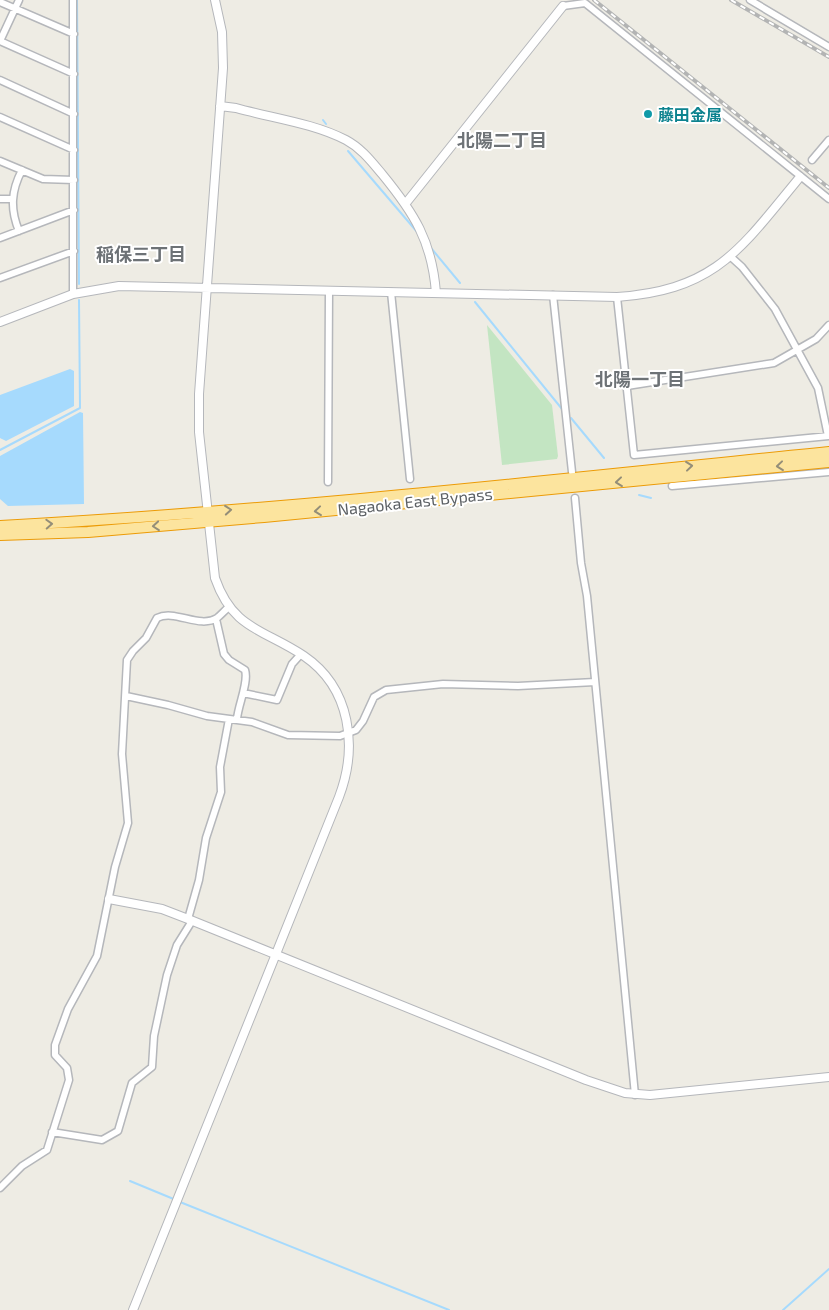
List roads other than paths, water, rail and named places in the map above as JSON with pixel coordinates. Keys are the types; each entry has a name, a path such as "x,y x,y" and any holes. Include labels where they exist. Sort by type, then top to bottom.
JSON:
{"highway":[{"name":"Nagaoka East Bypass","path":"0,535 88,532 208,517 829,452"},
{"name":"Nagaoka East Bypass","path":"0,526 208,517 829,462"}],"street":[{"path":"20,0 0,41 74,74"},
{"path":"73,0 73,294"},
{"path":"133,1310 346,780 350,754 350,733 341,703 330,683 311,661 302,654 252,629 228,607 215,578 199,432 199,394 223,45 215,0"},
{"path":"750,0 829,47"},
{"path":"0,2 74,34"},
{"path":"406,203 562,6 585,3 829,199"},
{"path":"0,80 74,114"},
{"path":"220,106 236,108 319,130 347,141 369,159 406,203 422,231 428,247 436,293"},
{"path":"0,117 74,150"},
{"path":"812,160 829,140"},
{"path":"0,160 43,179 74,180"},
{"path":"19,230 14,220 12,199 16,181 22,170"},
{"path":"0,322 73,294 119,286 617,297 646,294 676,287 704,275 731,257 800,177"},
{"path":"0,199 12,199"},
{"path":"0,238 74,210"},
{"path":"0,278 74,252"},
{"path":"617,297 634,455 829,436 822,396 798,351 775,309 742,267 731,257"},
{"path":"328,482 329,291"},
{"path":"391,292 410,479"},
{"path":"553,295 572,472"},
{"path":"627,386 765,364 798,351 816,339 829,325"},
{"path":"672,486 829,472"},
{"path":"575,498 581,563 587,596 636,1095"},
{"path":"0,1188 22,1166 47,1150 69,1080 67,1068 55,1055 55,1045 68,1009 97,956 128,823 122,754 127,660 146,638 157,618 166,616 204,621 216,619 228,607"},
{"path":"216,619 224,654 229,660 245,670 247,675 238,705 237,719"},
{"path":"243,693 277,700 292,664 302,654"},
{"path":"126,696 229,720 237,719 257,723 288,735 340,736 350,733 360,726 374,697 386,690 443,684 518,686 595,682"},
{"path":"52,1132 102,1140 118,1131 132,1083 152,1067 154,1036 167,975 176,945 190,920 208,829 221,792 220,767 229,720"},
{"path":"109,899 162,909 586,1080 636,1095 665,1094 829,1077"}],"water":[{"path":"70,369 74,371 74,406 6,441 0,438 0,395"},
{"path":"80,412 83,413 84,504 8,506 0,499 0,456"}],"waterway":[{"path":"77,0 79,284"},
{"path":"323,120 326,124"},
{"path":"348,151 418,233"},
{"path":"431,248 460,283"},
{"path":"0,450 80,408 79,300"},
{"path":"475,302 562,409"},
{"path":"571,418 604,458"},
{"path":"639,495 651,498"},
{"path":"130,1181 176,1200"},
{"path":"180,1202 449,1310"},
{"path":"783,1310 829,1269"}],"railway":[{"path":"594,0 829,188"},
{"path":"731,0 829,57"}],"place":[{"name":"藤田金属","path":"648,114"}],"district":[{"name":"北陽二丁目","path":"502,140"},
{"name":"稲保三丁目","path":"141,254"},
{"name":"北陽一丁目","path":"640,379"}]}
